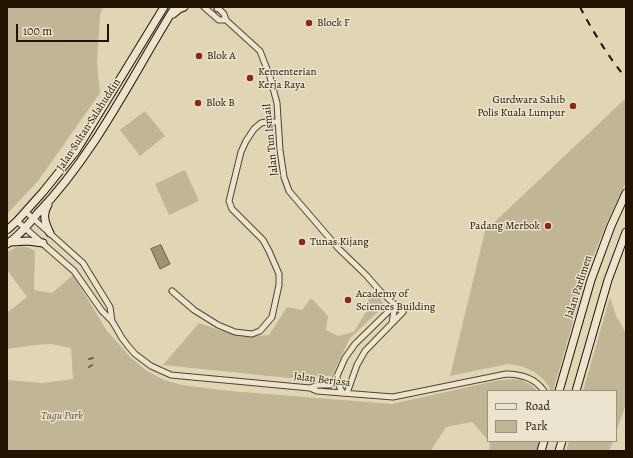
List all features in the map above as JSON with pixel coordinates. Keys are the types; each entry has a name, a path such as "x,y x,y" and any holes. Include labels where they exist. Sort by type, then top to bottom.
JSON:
{"street":[{"name":"Jalan Sultan Salahuddin","path":"7,230 26,212 76,151 164,7"},
{"name":"Jalan Sultan Salahuddin","path":"9,243 51,200 84,157 120,100 175,7"},
{"path":"168,18 184,7"},
{"name":"Jalan Tun Ismail","path":"204,7 219,20 226,20"},
{"name":"Jalan Tun Ismail","path":"218,7 224,14 226,20 260,50 270,77 277,103 280,150 284,177 289,191 338,248 403,312 365,351 357,365 345,393"},
{"path":"172,291 194,310 218,325 235,332 252,334 260,331 272,317 279,285 279,274 263,240 232,209 229,201 241,152 246,141 254,129 261,123 278,122"},
{"name":"Jalan Parlimen","path":"559,390 591,280 611,226 626,193"},
{"path":"50,232 45,220 45,210 51,200"},
{"name":"Jalan Berjasa","path":"26,212 83,263 110,307 112,321"},
{"name":"Jalan Berjasa","path":"17,221 74,271 135,354 151,366 171,375 310,388 317,391 393,397 506,374 522,375 531,379 543,390"},
{"path":"576,390 608,280 626,232"},
{"path":"9,243 28,241 42,243"},
{"path":"392,323 395,305"},
{"path":"345,393 339,388 337,382 345,358 355,344 395,305"},
{"path":"310,388 318,385 330,385 338,376"}],"green space":[{"path":"7,7 103,7 100,15 97,63 100,93 38,181 7,214"},
{"name":"Padang Merbok","path":"626,98 626,182 607,222 588,270 553,390 550,390 539,375 527,368 508,364 450,376 485,231"},
{"path":"145,111 165,136 140,156 120,130"},
{"path":"185,170 199,201 169,215 155,184"},
{"name":"Tugu Park","path":"17,247 26,247 35,251 34,290 52,293 73,275 107,331 131,358 147,371 164,380 182,385 230,391 392,404 508,379 523,380 537,390 487,390 487,439 472,422 446,427 432,451 7,451 7,380 42,383 73,379 71,348 51,344 7,349 7,313 27,297 7,270 7,252"},
{"path":"378,293 384,306 350,338 332,376 289,378 163,365 199,323 246,337 269,335 287,307 302,310 311,298 328,316 326,330 338,336 354,332 367,310 369,295"},
{"path":"610,297 616,316 626,333 626,405 617,429 617,390 583,390"},
{"path":"490,442 540,442 537,451 489,451"},
{"path":"569,442 613,442 609,451 566,451"}],"shaded area":[{"path":"161,245 170,264 160,269 151,249"}],"waterway":[{"path":"89,359 93,358"}],"railway":[{"path":"580,7 601,44 626,78"}],"place":[{"name":"Block F","path":"309,23"},
{"name":"Blok A","path":"199,56"},
{"name":"Kementerian Kerja Raya","path":"250,78"},
{"name":"Blok B","path":"198,103"},
{"name":"Gurdwara Sahib Polis Kuala Lumpur","path":"573,106"},
{"name":"Padang Merbok","path":"548,226"},
{"name":"Tunas Kijang","path":"302,242"},
{"name":"Academy of Sciences Building","path":"348,300"}]}
